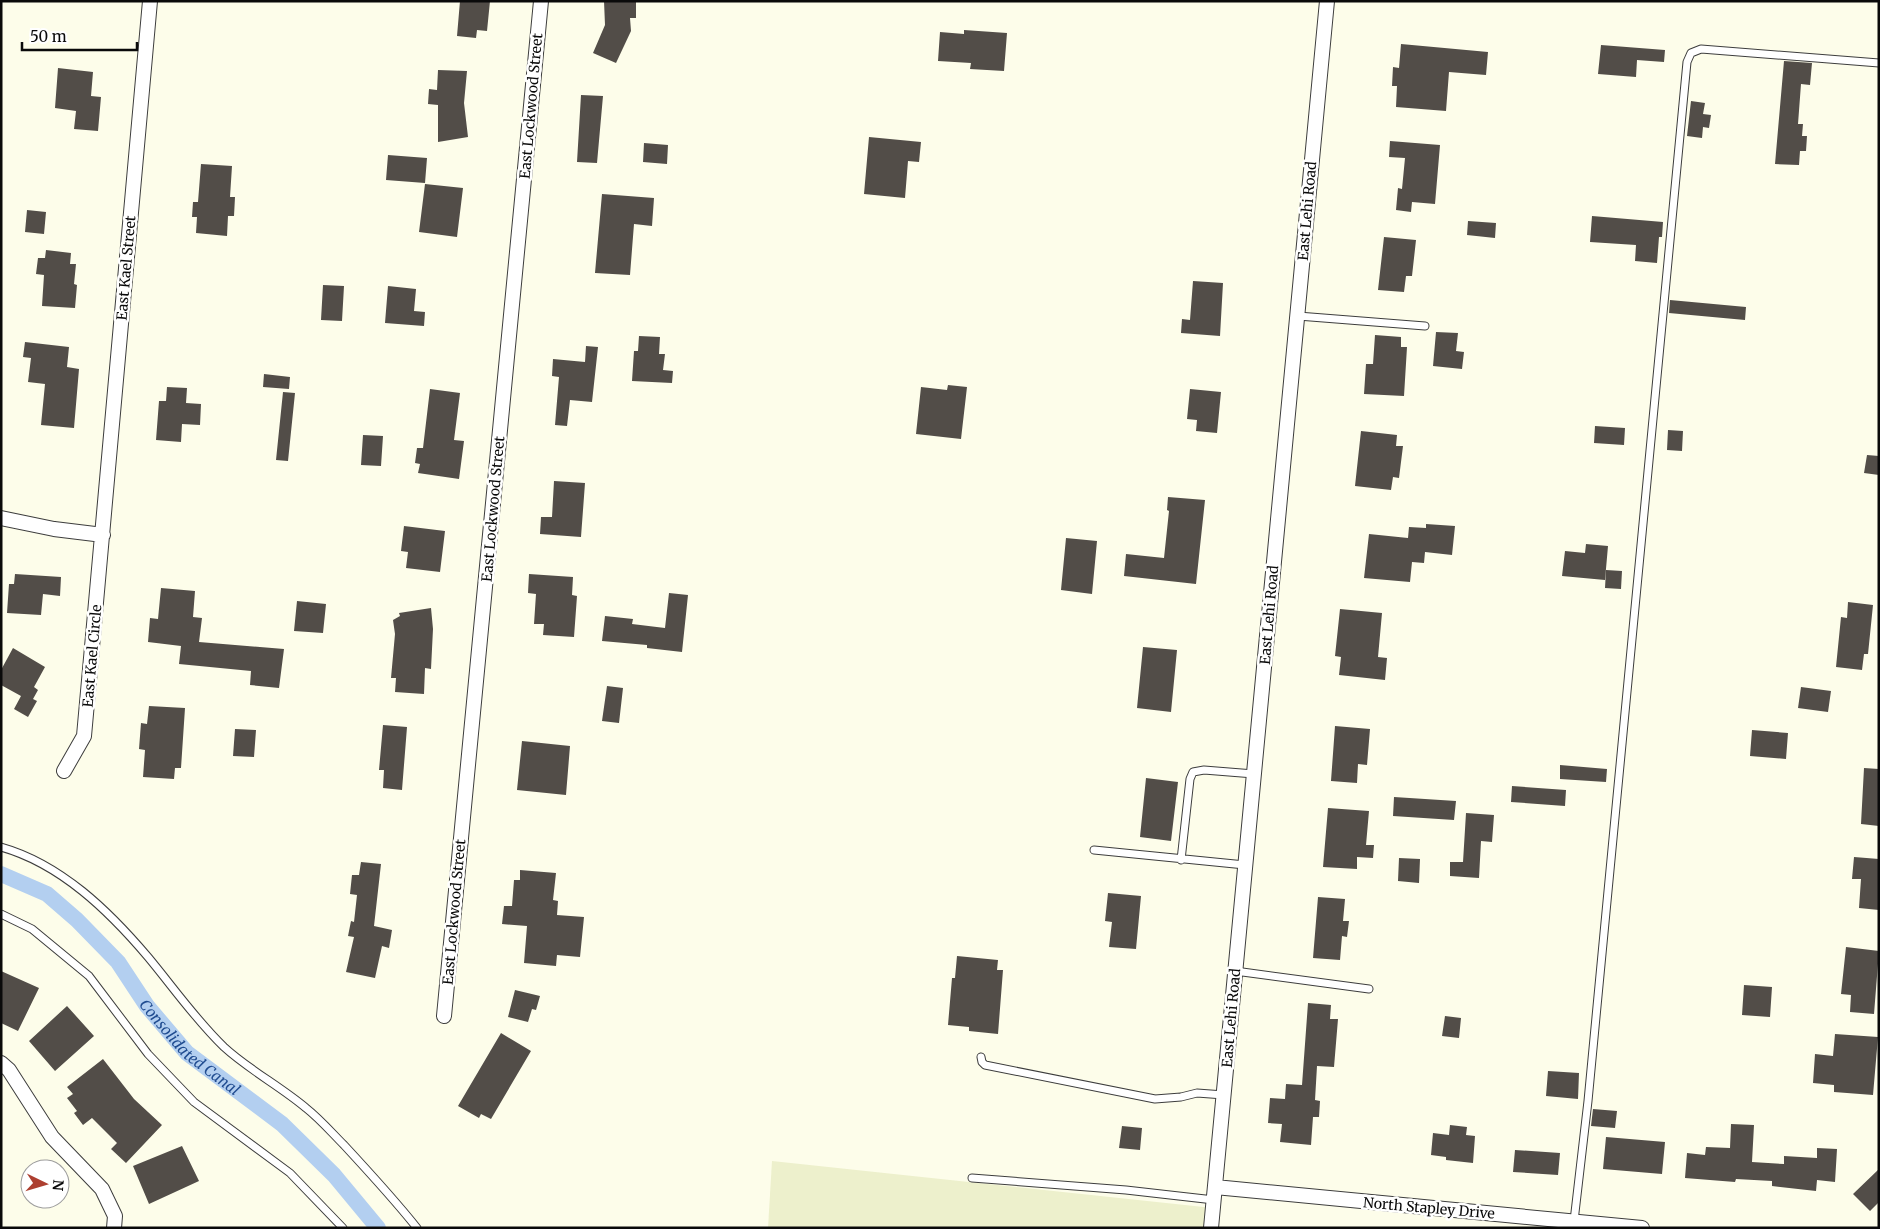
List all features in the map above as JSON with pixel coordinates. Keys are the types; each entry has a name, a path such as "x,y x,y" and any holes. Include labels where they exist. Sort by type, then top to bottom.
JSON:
{"street":[{"name":"East Kael Street","path":"103,535 150,1"},
{"name":"East Lockwood Street","path":"444,1016 541,1"},
{"name":"East Lehi Road","path":"1211,1228 1327,1"},
{"path":"1,518 54,529 103,535"},
{"name":"East Kael Circle","path":"64,772 84,736 103,535"},
{"path":"1,1062 9,1070 52,1137 102,1189 115,1222"},
{"name":"North Stapley Drive","path":"1215,1194 1574,1221 1642,1228"}],"lane":[{"path":"1574,1221 1588,1101 1687,62 1691,52 1701,49 1879,63"},
{"path":"1298,316 1425,326"},
{"path":"1182,860 1190,779 1193,772 1204,770 1254,774"},
{"path":"1,847 25,855 50,869 75,885 105,911 147,956 197,1019 225,1048 306,1108 392,1196 417,1228"},
{"path":"1094,850 1245,865"},
{"path":"1,914 32,929 89,976 148,1054 194,1102 290,1173 343,1228"},
{"path":"1235,971 1369,989"},
{"path":"982,1057 982,1062 985,1065 1155,1099 1180,1097 1197,1093 1224,1095"},
{"path":"972,1178 1126,1190 1215,1194"}],"green space":[{"path":"772,1161 1213,1208 1211,1228 768,1228"}],"building":[{"path":"460,1 490,1 487,31 477,30 476,38 457,36"},
{"path":"604,1 636,1 636,18 630,18 631,31 616,63 593,53 605,25"},
{"path":"964,30 1007,33 1004,71 970,69 971,63 938,61 940,32 964,34"},
{"path":"1401,44 1488,52 1486,75 1449,72 1446,111 1396,107 1397,86 1392,86 1393,67 1399,68"},
{"path":"1601,45 1665,50 1664,62 1637,60 1636,77 1598,74"},
{"path":"1784,61 1812,63 1810,85 1801,84 1798,124 1803,124 1802,136 1807,136 1806,151 1800,151 1799,165 1775,164"},
{"path":"58,68 93,72 91,96 101,97 98,131 74,129 76,111 55,108"},
{"path":"438,70 467,71 464,103 468,137 438,142 438,105 428,104 429,89 437,90"},
{"path":"581,95 603,96 597,163 577,162"},
{"path":"1691,101 1705,103 1703,114 1711,115 1709,128 1703,127 1702,138 1687,136"},
{"path":"869,137 921,142 919,162 908,161 905,198 864,194"},
{"path":"1390,141 1440,145 1435,204 1412,202 1411,212 1396,210 1398,188 1402,189 1405,158 1389,157"},
{"path":"644,143 668,145 667,164 643,162"},
{"path":"388,155 427,158 425,183 386,180"},
{"path":"201,164 232,166 230,197 235,197 234,216 228,216 227,236 196,233 197,217 192,217 193,202 198,202"},
{"path":"425,184 463,188 457,237 419,232"},
{"path":"602,194 654,198 652,226 634,224 630,275 595,273"},
{"path":"27,210 46,212 44,234 25,232"},
{"path":"1592,216 1663,222 1662,237 1659,237 1657,263 1635,261 1636,245 1590,242"},
{"path":"1468,221 1496,223 1495,238 1467,235"},
{"path":"1384,237 1416,240 1412,276 1406,276 1404,292 1378,290"},
{"path":"46,250 71,253 70,264 76,264 74,284 77,285 75,308 42,306 44,275 36,274 38,258 45,258"},
{"path":"1193,281 1223,283 1220,336 1181,333 1182,319 1190,320"},
{"path":"323,285 344,286 342,321 321,320"},
{"path":"388,286 416,289 414,311 425,312 424,326 385,323"},
{"path":"1670,300 1746,307 1745,320 1669,313"},
{"path":"1436,332 1458,333 1456,351 1464,352 1462,369 1433,366"},
{"path":"1375,335 1401,337 1401,347 1407,347 1404,396 1364,394 1366,364 1373,364"},
{"path":"639,336 660,337 659,354 665,354 663,370 673,371 672,383 632,381 634,351 638,351"},
{"path":"25,342 69,347 67,367 79,369 74,428 41,425 45,384 28,382 31,358 23,357"},
{"path":"586,346 598,347 592,402 570,400 567,426 555,425 559,377 552,376 553,359 585,362"},
{"path":"264,374 290,377 289,389 263,387"},
{"path":"948,385 967,387 961,439 916,434 921,387 947,390"},
{"path":"167,387 187,388 186,403 201,404 200,425 182,424 181,442 156,440 159,401 166,401"},
{"path":"430,389 460,393 454,440 464,441 459,479 418,473 420,464 415,463 417,448 423,448"},
{"path":"1190,389 1221,392 1217,433 1196,431 1197,420 1187,419"},
{"path":"283,392 295,393 288,461 276,460"},
{"path":"1595,426 1625,428 1624,445 1594,443"},
{"path":"1668,430 1683,431 1682,451 1667,450"},
{"path":"1361,431 1397,435 1396,446 1403,446 1399,478 1393,477 1391,490 1355,486"},
{"path":"363,435 383,436 381,466 361,465"},
{"path":"1867,455 1879,456 1879,475 1864,473"},
{"path":"554,481 585,483 581,537 540,534 541,517 552,517"},
{"path":"1168,497 1205,500 1196,584 1124,576 1126,554 1164,558 1169,511 1167,510"},
{"path":"1426,524 1455,526 1452,555 1425,552 1424,563 1412,562 1410,582 1364,578 1369,534 1408,538 1409,527 1426,528"},
{"path":"404,526 445,531 440,572 406,568 408,552 401,551"},
{"path":"1066,538 1097,541 1092,594 1061,590"},
{"path":"1586,544 1608,546 1605,580 1562,576 1565,551 1585,553"},
{"path":"1606,570 1622,571 1621,589 1605,588"},
{"path":"15,574 61,577 60,596 43,594 41,615 7,613 9,584 14,584"},
{"path":"529,574 573,577 572,595 577,596 574,637 543,635 544,624 534,624 536,594 528,593"},
{"path":"161,588 195,591 193,617 202,618 199,642 284,649 279,688 250,685 251,671 179,664 181,646 148,642 150,618 158,619"},
{"path":"669,593 688,595 682,652 647,648 647,645 602,641 605,616 633,619 632,624 665,628"},
{"path":"297,601 326,604 323,633 294,631"},
{"path":"1848,602 1873,605 1868,654 1864,654 1862,670 1836,667 1841,617 1847,618"},
{"path":"431,608 433,629 431,669 425,668 424,694 395,692 396,678 391,678 395,634 393,620 400,616 399,613"},
{"path":"1340,609 1382,613 1378,657 1387,658 1385,680 1339,675 1341,657 1335,656"},
{"path":"1143,647 1177,650 1171,712 1137,708"},
{"path":"13,648 45,667 34,687 38,690 33,699 37,701 28,717 14,709 21,696 1,685 1,670"},
{"path":"607,686 623,688 619,723 602,721"},
{"path":"1801,687 1831,691 1828,712 1798,708"},
{"path":"149,706 185,708 181,768 175,768 174,779 143,777 145,750 139,749 141,723 147,724"},
{"path":"383,725 407,727 402,790 383,788 384,770 379,770"},
{"path":"1335,726 1370,729 1367,765 1358,764 1357,783 1331,781"},
{"path":"235,729 256,730 254,757 233,756"},
{"path":"1752,730 1788,733 1786,759 1750,756"},
{"path":"522,741 570,746 566,795 517,790"},
{"path":"1560,765 1607,769 1606,782 1560,779"},
{"path":"1864,768 1879,769 1879,826 1861,824"},
{"path":"1146,778 1178,782 1171,841 1140,837"},
{"path":"1512,786 1566,790 1565,806 1511,802"},
{"path":"1394,797 1456,801 1454,820 1393,816"},
{"path":"1328,808 1369,811 1366,845 1374,845 1373,858 1357,857 1357,869 1323,867"},
{"path":"1466,813 1494,815 1492,842 1481,841 1479,878 1450,876 1450,862 1463,862"},
{"path":"1854,857 1879,859 1879,910 1859,908 1861,879 1852,879"},
{"path":"1399,858 1420,859 1419,883 1398,881"},
{"path":"361,862 381,864 374,926 392,930 389,948 382,946 375,978 346,972 354,937 348,936 351,921 354,922 357,895 350,894 352,875 359,875"},
{"path":"520,870 556,873 553,900 558,901 557,915 584,917 580,957 557,955 556,966 524,963 527,926 502,924 504,906 512,906 514,880 520,880"},
{"path":"1108,893 1141,896 1136,949 1109,947 1112,922 1105,921"},
{"path":"1318,897 1345,899 1343,921 1349,921 1347,937 1342,936 1340,960 1313,958"},
{"path":"1846,947 1879,951 1874,1014 1850,1012 1851,995 1841,994"},
{"path":"957,956 998,960 997,970 1003,970 998,1034 969,1031 969,1027 948,1025 952,978 955,978"},
{"path":"1,971 39,988 18,1031 1,1023"},
{"path":"1744,985 1772,987 1770,1017 1742,1015"},
{"path":"515,990 540,996 536,1010 532,1009 528,1022 508,1017"},
{"path":"1308,1003 1331,1005 1330,1019 1338,1019 1334,1067 1317,1066 1315,1100 1320,1101 1319,1117 1313,1117 1311,1145 1280,1142 1282,1124 1268,1123 1270,1098 1285,1099 1286,1084 1302,1085"},
{"path":"67,1006 94,1036 55,1071 29,1041"},
{"path":"1445,1016 1461,1018 1459,1038 1442,1036"},
{"path":"501,1033 531,1051 491,1119 481,1114 479,1118 458,1106"},
{"path":"1835,1034 1878,1037 1873,1095 1834,1092 1834,1085 1813,1083 1815,1054 1833,1056"},
{"path":"103,1059 134,1099 162,1125 126,1163 111,1149 117,1143 92,1118 83,1125 74,1113 77,1111 67,1098 73,1094 67,1087"},
{"path":"1548,1071 1579,1073 1578,1099 1546,1096"},
{"path":"1593,1109 1617,1111 1615,1128 1591,1126"},
{"path":"1731,1124 1754,1125 1752,1162 1784,1164 1784,1156 1817,1158 1817,1148 1837,1149 1835,1182 1817,1180 1816,1191 1772,1186 1772,1181 1736,1179 1735,1182 1685,1178 1687,1153 1705,1155 1706,1147 1730,1148"},
{"path":"1450,1125 1467,1127 1466,1135 1475,1136 1473,1163 1446,1160 1446,1157 1431,1155 1433,1133 1449,1135"},
{"path":"1122,1126 1142,1128 1140,1150 1119,1148"},
{"path":"1606,1137 1665,1142 1662,1174 1603,1169"},
{"path":"182,1146 199,1181 149,1204 133,1166"},
{"path":"1515,1150 1560,1153 1558,1175 1513,1172"},
{"path":"1879,1169 1879,1202 1870,1211 1853,1194"}],"waterway":[{"name":"Consolidated Canal","path":"1,874 47,894 77,920 118,962 147,1006 187,1053 282,1124 334,1175 378,1228"}]}
